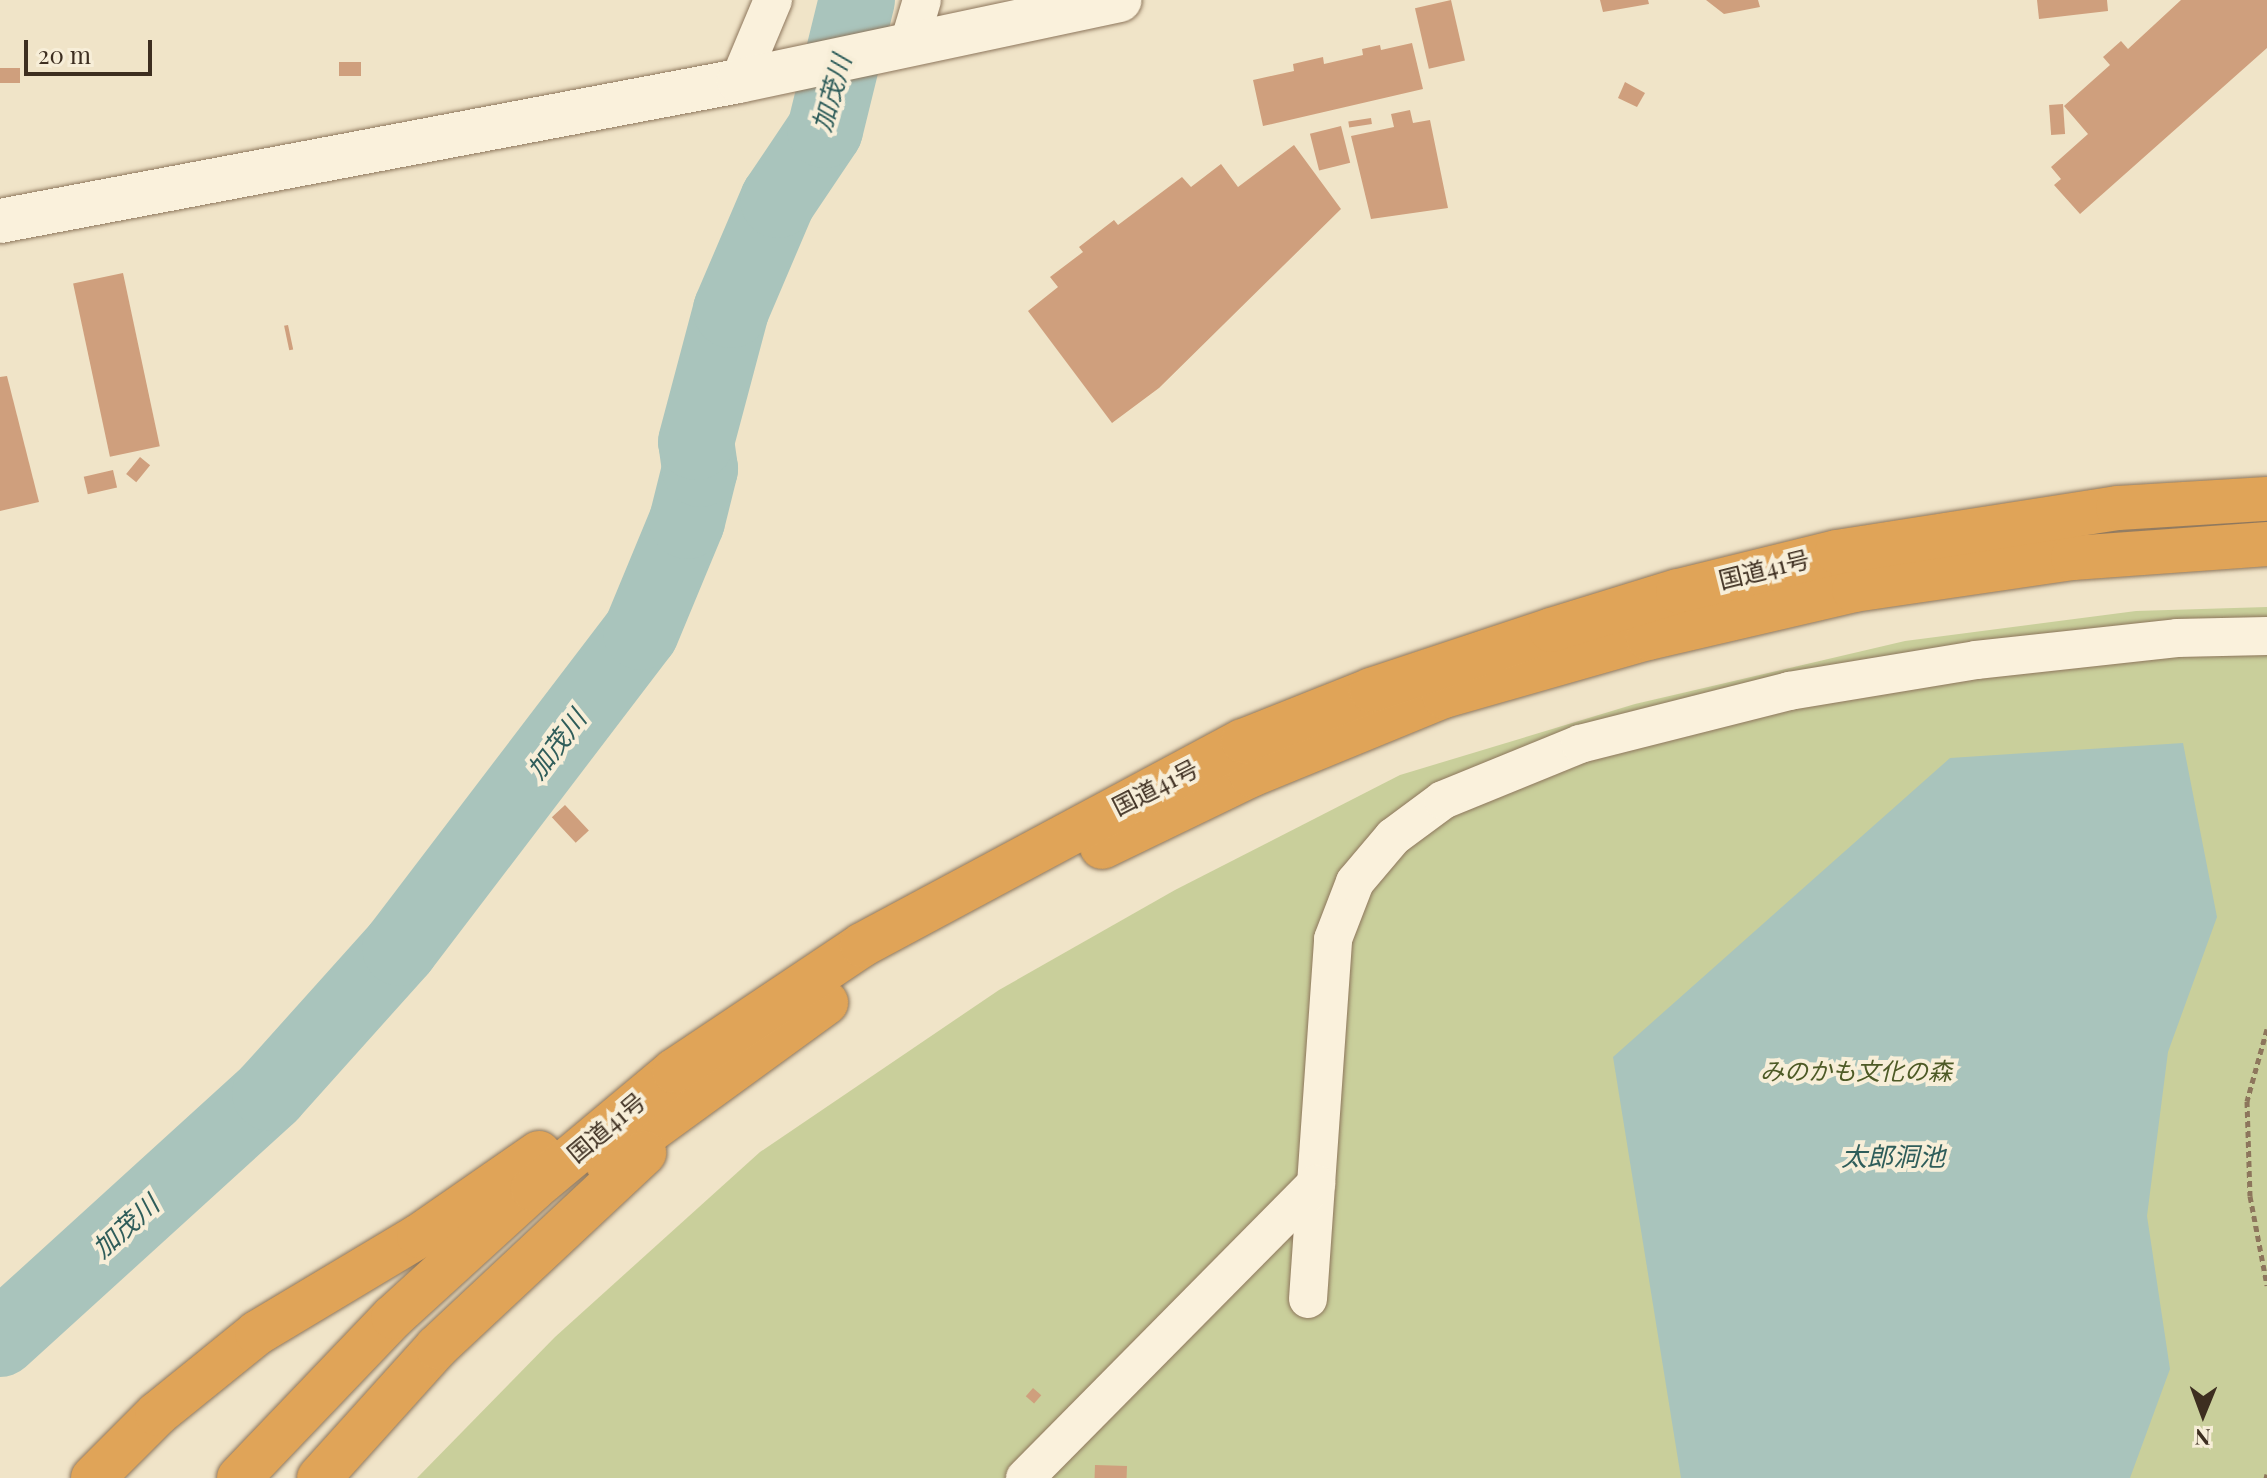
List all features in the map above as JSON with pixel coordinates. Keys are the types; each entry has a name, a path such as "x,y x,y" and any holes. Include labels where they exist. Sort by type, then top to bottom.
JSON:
{"highway":[{"name":"国道41号","path":"239,1478 393,1317 533,1189 674,1071 862,945 1036,848 1243,741 1371,690 1678,591 1837,552 2118,508 2267,499"},
{"name":"国道41号","path":"270,1478 323,1419 553,1204 778,1036 874,970 1046,874 1251,775 1444,696 1648,638 1854,590 2073,558 2267,544"},
{"path":"319,1478 437,1347 778,1036"},
{"path":"93,1478 157,1414 257,1333 674,1071"}],"street":[{"path":"739,81 773,0"},
{"path":"908,47 922,0"},
{"path":"0,221 739,81 1119,0"},
{"path":"1308,1299 1333,939 1355,882 1393,837 1443,800 1580,744 1789,691 1976,660 2177,638 2267,636"},
{"path":"1025,1478 1316,1184"}],"path":[{"path":"2267,1029 2247,1101 2250,1196 2267,1285"}],"green space":[{"name":"みのかも文化の森","path":"2267,607 2267,1478 417,1478 555,1337 760,1152 999,990 1175,890 1400,775 1635,704 1905,641 2136,611"}],"water":[{"name":"太郎洞池","path":"2183,743 2217,917 2168,1052 2147,1216 2170,1369 2130,1478 1681,1478 1613,1057 1950,758"}],"building":[{"path":"1451,0 1465,60 1429,69 1415,8"},
{"path":"1600,0 1648,0 1649,4 1603,12"},
{"path":"1706,0 1758,0 1760,7 1724,14"},
{"path":"2037,0 2107,0 2108,11 2039,19"},
{"path":"2181,0 2267,0 2267,48 2080,214 2054,185 2061,179 2051,167 2088,134 2064,106 2110,65 2103,57 2121,41 2128,49"},
{"path":"1412,43 1423,89 1263,126 1253,80 1294,71 1293,64 1323,57 1324,64 1363,55 1362,49 1380,45 1381,50"},
{"path":"339,62 361,62 361,76 339,76"},
{"path":"0,68 20,68 20,83 0,83"},
{"path":"1625,82 1645,93 1637,107 1618,98"},
{"path":"2063,104 2065,134 2051,135 2049,105"},
{"path":"1410,110 1413,123 1430,120 1448,208 1371,219 1351,136 1394,127 1391,114"},
{"path":"1371,118 1372,124 1349,128 1348,122"},
{"path":"1341,126 1350,163 1319,171 1310,134"},
{"path":"1294,145 1341,209 1159,388 1112,423 1028,311 1058,287 1050,277 1083,252 1079,247 1114,220 1118,225 1182,177 1191,187 1221,164 1238,187"},
{"path":"123,273 160,446 110,457 73,284"},
{"path":"288,325 293,349 289,350 284,326"},
{"path":"7,376 39,502 0,511 0,377"},
{"path":"140,457 150,465 136,482 126,474"},
{"path":"113,470 117,488 88,494 84,477"},
{"path":"565,805 589,831 576,843 552,817"},
{"path":"1033,1388 1041,1395 1034,1404 1026,1396"},
{"path":"1095,1465 1127,1466 1127,1478 1095,1478"}],"waterway":[{"name":"加茂川","path":"0,1339 270,1093 400,948 641,632 687,521 700,469 696,442 731,310 778,200 825,130 857,0"}]}
